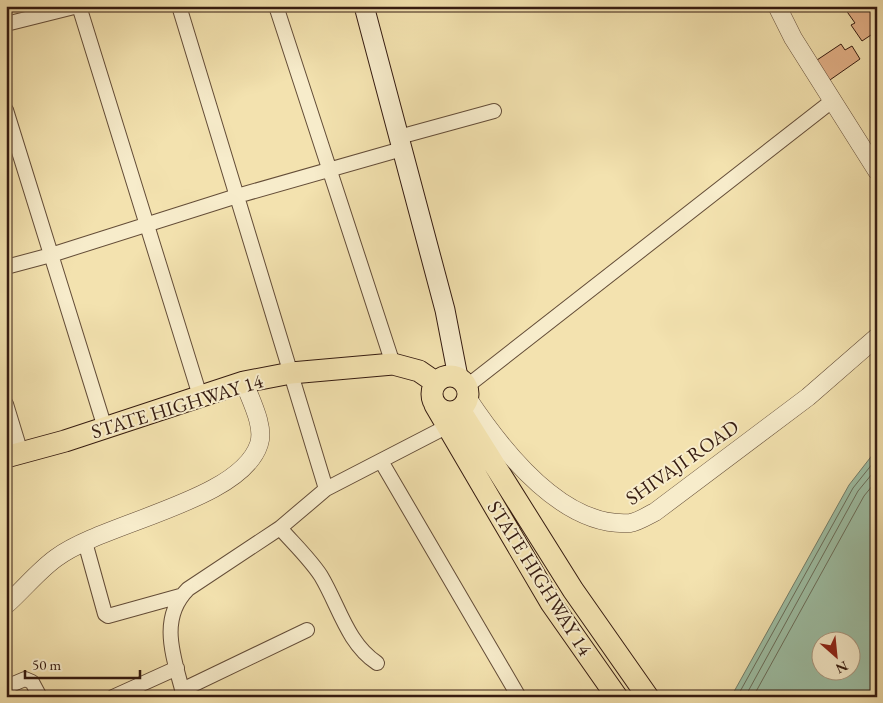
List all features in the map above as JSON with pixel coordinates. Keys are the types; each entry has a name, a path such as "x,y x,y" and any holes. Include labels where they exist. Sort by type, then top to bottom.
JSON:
{"main road":[{"path":"364,6 445,310 463,393"},
{"name":"STATE HIGHWAY 14","path":"14,455 244,382 291,373 393,364 419,371 435,382"},
{"path":"446,376 463,393 446,412 435,405 431,394 435,382 446,376"},
{"name":"STATE HIGHWAY 14","path":"463,393 573,590 648,697"},
{"name":"STATE HIGHWAY 14","path":"435,405 446,427 551,603 618,697"}],"street":[{"path":"6,24 78,6 200,396"},
{"path":"179,6 326,490"},
{"path":"276,6 393,364"},
{"path":"777,6 793,38 877,171"},
{"path":"463,393 832,101"},
{"path":"6,110 104,428"},
{"path":"6,267 51,255 236,196 329,169 494,111"},
{"name":"SHIVAJI ROAD","path":"463,393 493,437 523,469 566,507 604,522 632,523 654,512 808,397 877,337"},
{"path":"6,605 56,558 85,542 224,484 239,472 260,443 260,430 244,382"},
{"path":"6,404 14,455"},
{"path":"307,630 183,694 169,635 172,612 180,596 280,528 326,490 446,427"},
{"path":"381,461 519,697"},
{"path":"280,528 320,574 346,626 363,654 377,663"},
{"path":"85,542 105,614 108,616 180,596"},
{"path":"113,697 177,668"},
{"path":"6,687 25,680 32,682 40,697"}],"water":[{"path":"877,449 877,697 731,697 849,485"}],"building":[{"path":"843,6 871,6 877,11 877,31 862,41 851,25 855,23"},
{"path":"841,44 845,50 852,46 860,59 827,82 814,62"}]}
